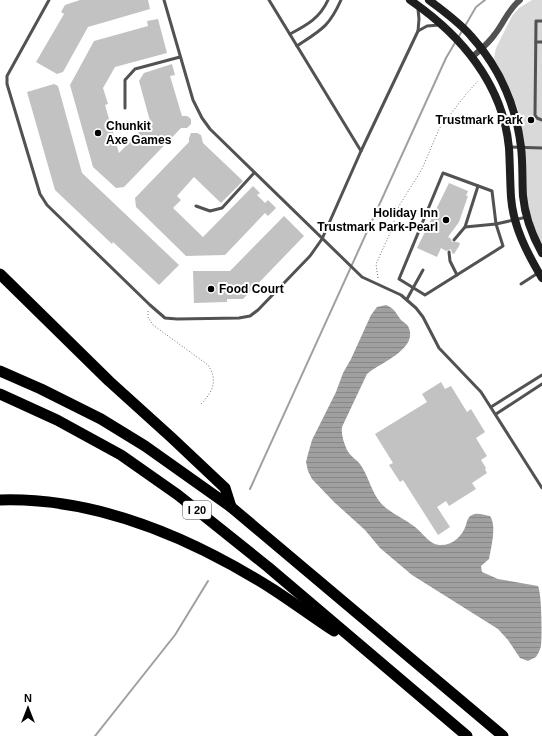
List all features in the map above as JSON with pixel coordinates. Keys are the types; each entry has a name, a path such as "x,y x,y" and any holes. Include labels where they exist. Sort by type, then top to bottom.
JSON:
{"highway":[{"path":"0,274 109,381 225,488 231,507"},
{"name":"I 20","path":"0,372 41,389 101,419 145,446 231,507 503,736"},
{"name":"I 20","path":"0,394 57,420 121,456 178,495 262,562 468,736"},
{"path":"0,500 42,501 89,508 132,520 172,536 249,575 373,656"}],"street":[{"path":"429,0 470,35 482,49 496,69 509,95 515,115 521,148 523,197 527,217 532,234 542,253"},
{"path":"472,57 482,49 495,34 511,7 520,0"},
{"path":"412,2 440,25 472,57 485,75 500,106 504,118 509,147 511,198 515,220 521,238 541,274"}],"lane":[{"path":"48,0 10,70 7,80 40,194 47,205 150,305 166,318 177,319 239,318 250,316 258,310 310,256 322,239 418,31 419,11 412,2"},
{"path":"164,0 193,100 202,118 219,138 254,173 362,277 401,295 416,308 439,348 481,392 542,488"},
{"path":"269,0 361,152"},
{"path":"290,34 308,25 318,17 328,0"},
{"path":"297,46 326,27 334,16 341,0"},
{"path":"542,21 536,21 535,115 537,118 542,120"},
{"path":"418,31 427,26 440,25"},
{"path":"536,42 542,42"},
{"path":"125,108 125,80 135,70 180,56"},
{"path":"509,147 542,148"},
{"path":"196,206 210,211 222,208 254,173"},
{"path":"443,173 478,186 492,191 496,224 503,246 425,295 398,279 443,173"},
{"path":"454,240 465,227 478,186"},
{"path":"465,227 496,224 527,217"},
{"path":"449,252 450,261 457,275"},
{"path":"407,299 423,270"},
{"path":"521,284 541,274"},
{"path":"491,407 542,375"},
{"path":"496,414 542,384"}],"path":[{"path":"377,284 378,278 376,264 392,231 399,206 422,169 440,129 467,93 485,75"},
{"path":"150,305 148,315 153,324 208,365 211,369 213,378 212,391 201,404"}],"shaded area":[{"name":"Trustmark Park","path":"532,0 542,0 542,248 527,210 522,129 518,110 512,94 494,58 496,48 512,16 519,8"},
{"path":"386,305 393,309 401,320 407,324 410,334 408,342 396,354 367,374 342,427 342,436 347,450 360,464 381,504 389,511 415,527 435,544 444,545 456,540 462,533 468,519 472,515 479,514 490,516 493,525 492,543 489,559 481,566 482,572 498,579 538,586 542,634 541,646 536,657 528,661 520,658 508,640 498,629 412,575 380,548 365,530 334,502 312,479 308,471 306,462 312,440 336,392 343,373 371,315 377,307"}],"building":[{"path":"80,0 148,0 150,9 88,27 63,72 57,74 36,62 64,14 61,12 65,5"},
{"path":"158,19 167,53 115,67 103,88 108,104 105,105 119,153 150,121 139,81 144,73 172,64 175,75 170,76 182,116 187,116 191,119 191,124 187,128 181,128 124,187 116,188 93,167 70,85 94,41 148,26 147,21"},
{"path":"54,84 58,86 82,173 179,265 159,285 113,242 112,244 55,190 27,92"},
{"path":"191,133 201,135 203,143 243,181 221,203 194,177 177,196 181,200 173,208 203,237 253,186 260,193 257,195 265,203 268,200 276,208 268,216 265,213 225,255 186,256 136,207 135,198 189,142"},
{"name":"Holiday Inn Trustmark Park-Pearl","path":"449,183 468,191 466,196 468,196 459,222 448,237 452,242 460,243 459,246 454,254 452,253 451,249 446,251 441,248 437,257 417,248"},
{"path":"284,216 304,236 243,299 227,299 227,302 194,303 193,271 230,271"},
{"path":"441,382 445,389 451,386 467,412 471,409 485,432 476,438 487,456 481,460 487,473 472,483 476,489 449,506 446,501 437,507 450,527 438,535 403,480 400,482 389,465 393,463 375,434 427,402 422,394"}],"waterway":[{"path":"465,26 476,7 485,0"},
{"path":"458,38 463,29"},
{"path":"250,489 446,58 456,41"},
{"path":"95,736 175,635 208,581"}],"place":[{"name":"Trustmark Park","path":"531,120"},
{"name":"Chunkit Axe Games","path":"98,133"},
{"name":"Holiday Inn Trustmark Park-Pearl","path":"446,220"},
{"name":"Food Court","path":"211,289"}]}
